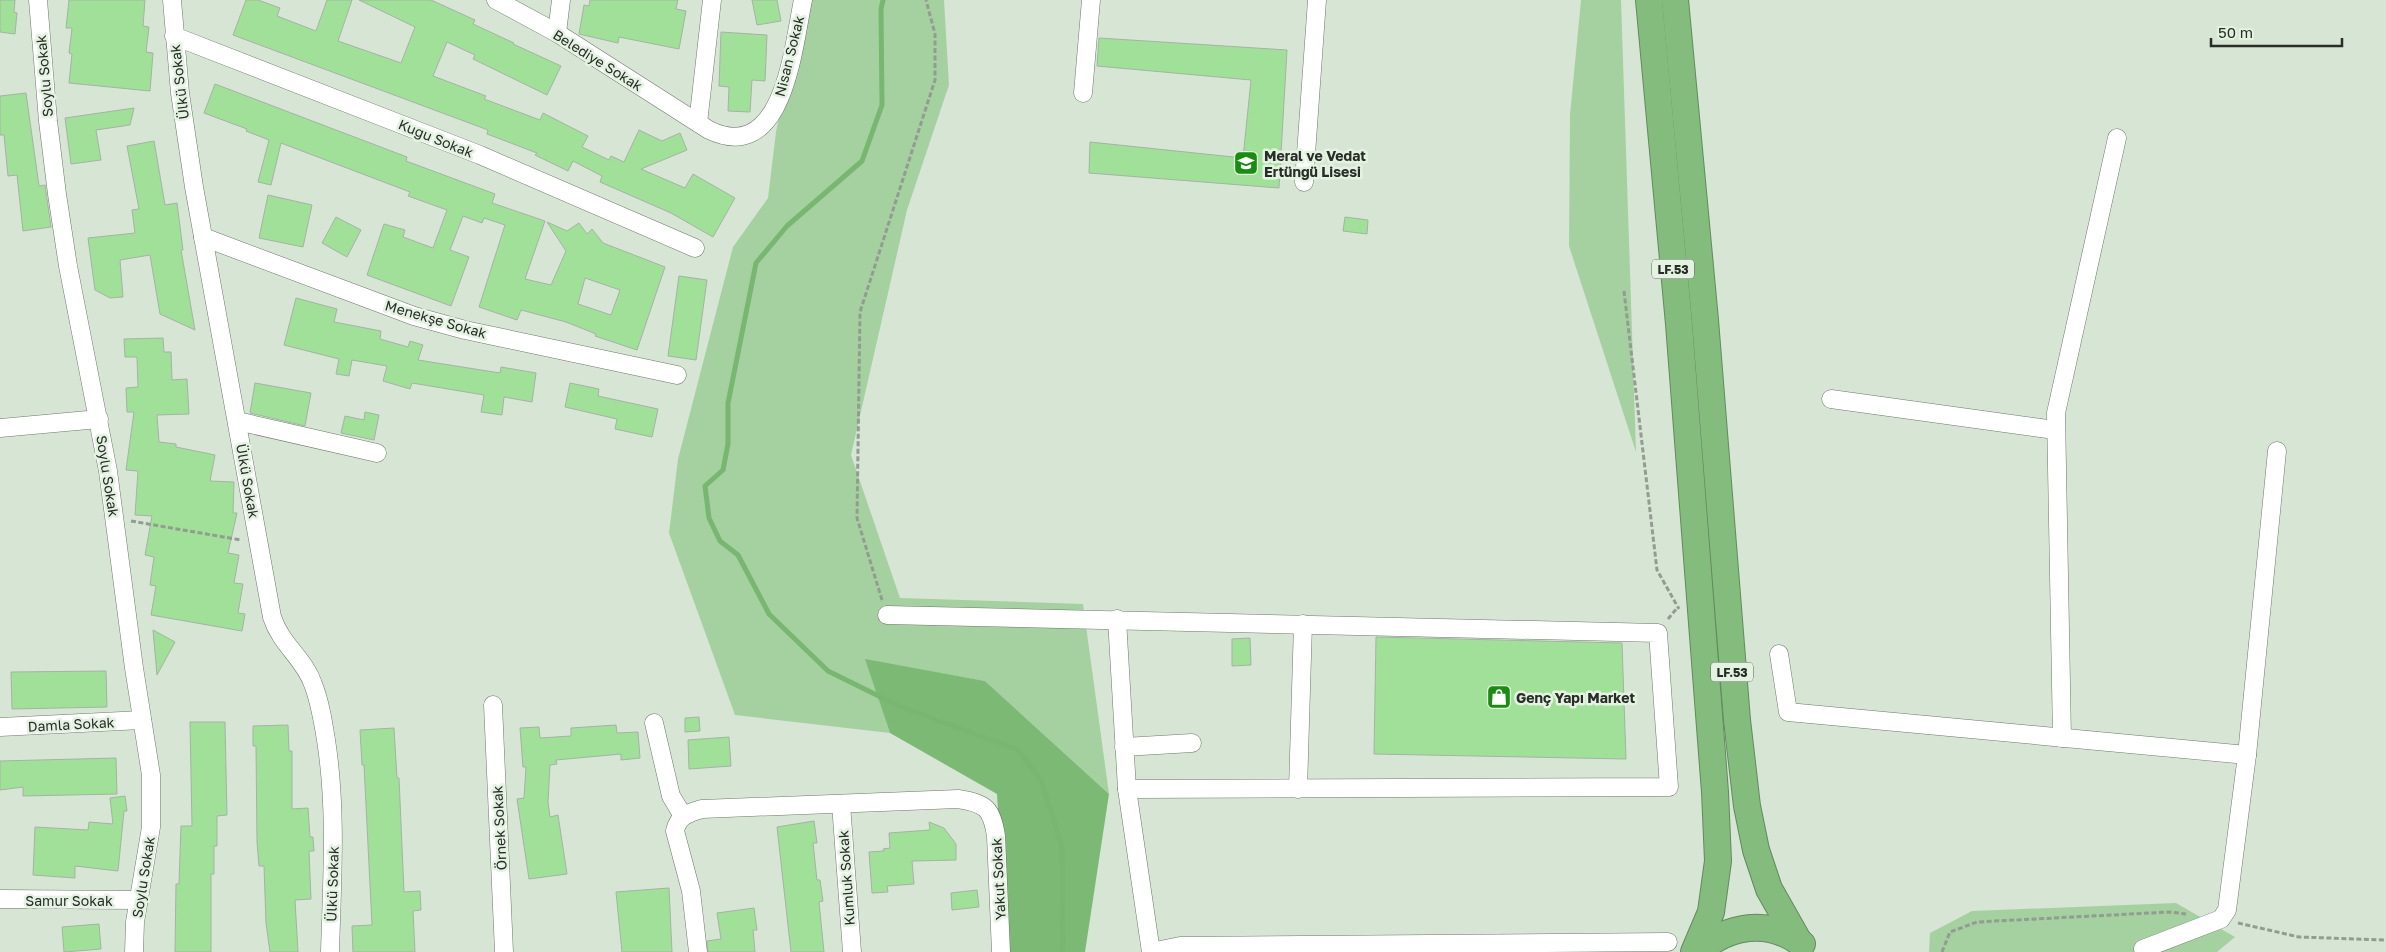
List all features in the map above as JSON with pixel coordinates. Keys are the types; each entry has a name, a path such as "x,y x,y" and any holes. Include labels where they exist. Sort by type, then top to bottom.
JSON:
{"highway":[{"name":"LF.53","path":"1649,0 1679,324 1715,792 1718,862 1711,912 1694,952"},
{"name":"LF.53","path":"1675,0 1705,320 1736,711 1748,806 1756,850 1768,889 1806,947"},
{"name":"LF.53","path":"1698,952 1712,939 1738,929 1765,928 1792,936 1806,947"}],"street":[{"name":"Soylu Sokak","path":"38,0 48,121 58,203 68,266 99,419 115,518 142,720 149,757 153,804 148,853 138,900 134,952"},
{"name":"Ülkü Sokak","path":"172,0 174,36 187,146 276,628 281,638 307,671 318,696 322,715 334,803 330,952"},
{"name":"Belediye Sokak","path":"496,0 557,33 698,123"},
{"path":"557,33 561,0"},
{"path":"698,123 712,0"},
{"name":"Nisan Sokak","path":"698,123 719,135 738,138 754,133 767,122 776,107 786,77 803,0"},
{"path":"1083,93 1092,0"},
{"path":"1304,182 1317,0"},
{"name":"Kuğu Sokak","path":"174,36 480,155 695,248"},
{"path":"2062,738 2056,413 2117,138"},
{"name":"Menekşe Sokak","path":"203,237 414,316 465,330 677,375"},
{"path":"1831,399 2055,430"},
{"path":"0,428 99,419"},
{"path":"237,421 377,454"},
{"path":"2143,949 2221,919 2228,910 2247,755 2277,451"},
{"path":"887,615 1658,633 1669,787 1127,789"},
{"path":"1117,619 1127,789 1151,952 1180,946 1668,942"},
{"path":"1298,788 1303,624"},
{"path":"1779,654 1788,712 2247,755"},
{"name":"Örnek Sokak","path":"493,705 504,952"},
{"name":"Damla Sokak","path":"0,727 142,720"},
{"path":"654,723 671,796 682,816"},
{"path":"1124,747 1192,743"},
{"name":"Yakut Sokak","path":"840,804 958,799 975,801 987,808 993,819 996,836 1001,952"},
{"path":"698,952 691,891 675,831 676,823 682,816 702,809 840,804"},
{"name":"Kumluk Sokak","path":"840,804 852,952"},
{"name":"Samur Sokak","path":"0,899 138,900"}],"path":[{"path":"887,615 856,518 860,312 935,80 935,34 926,0"},
{"path":"1624,292 1657,570 1677,608 1703,625"},
{"path":"115,518 259,543"}],"green space":[{"path":"803,0 944,0 949,85 907,210 851,455 900,598 1083,604 1109,794 985,681 866,660 890,733 735,715 669,533 678,459 733,247 768,198 776,132"},
{"path":"1581,0 1621,0 1636,452 1569,246 1570,115"},
{"path":"865,659 985,681 1109,794 1085,952 1004,952 1005,919 997,794 890,733"},
{"path":"2176,903 2235,937 2217,952 1929,952 1930,933 1972,911"}],"building":[{"path":"0,0 15,0 14,12 17,13 15,34 0,32"},
{"path":"69,0 145,0 143,26 149,27 146,52 153,53 150,91 69,83 72,54 69,53 72,28 66,28"},
{"path":"246,0 258,0 280,8 277,16 316,31 327,0 352,0 338,41 401,63 415,27 359,0 431,0 475,20 473,24 561,66 547,95 473,59 475,55 447,42 433,76 486,96 484,99 540,120 543,113 588,136 582,147 609,160 611,156 624,162 639,130 662,141 680,133 687,150 641,169 685,188 693,174 735,198 713,237 671,213 600,182 602,176 573,161 568,171 535,155 537,153 487,134 488,130 233,35"},
{"path":"590,0 678,0 676,9 686,11 679,49 619,37 618,43 579,34 584,5 589,6"},
{"path":"752,0 777,0 781,21 757,25"},
{"path":"721,32 767,35 765,81 752,80 750,112 728,111 729,87 719,86"},
{"name":"Meral ve Vedat Ertüngü Lisesi","path":"1099,38 1287,50 1279,188 1089,173 1090,142 1243,158 1251,80 1097,66"},
{"path":"215,84 407,157 406,161 495,194 492,203 545,221 525,279 551,285 566,251 547,222 567,231 579,223 587,234 592,229 603,243 665,267 637,350 595,336 596,334 566,322 521,310 517,320 479,307 505,225 484,218 482,223 463,216 450,250 469,257 451,306 367,275 384,224 405,230 403,237 433,248 447,210 408,196 410,192 281,143 271,185 258,182 269,140 246,131 247,129 204,113","holes":["585,278 620,290 611,315 578,304"]},
{"path":"26,93 39,186 45,185 51,227 23,231 17,175 8,176 4,135 0,135 0,96"},
{"path":"134,108 130,125 96,130 101,160 71,164 65,118"},
{"path":"154,141 165,205 177,203 183,250 181,250 195,330 160,314 150,255 120,260 123,297 110,298 95,290 88,238 135,233 132,210 139,209 127,146"},
{"path":"268,195 312,205 303,247 259,238"},
{"path":"336,217 361,230 347,257 322,243"},
{"path":"1345,217 1368,220 1367,234 1343,231"},
{"path":"679,276 707,280 696,360 668,356"},
{"path":"296,298 337,309 334,322 381,331 380,339 408,347 410,341 423,345 418,360 500,373 501,367 536,373 532,402 504,397 502,415 481,412 484,395 412,383 410,389 383,381 387,366 352,360 349,376 336,374 339,359 284,345"},
{"path":"163,338 164,352 171,352 172,380 187,379 189,414 157,415 159,442 176,444 176,447 215,455 210,481 234,482 233,513 237,513 228,553 239,555 234,583 243,584 238,613 245,614 242,631 151,615 156,586 150,585 154,557 145,555 152,516 135,515 138,471 126,470 134,412 127,412 126,388 138,387 137,357 125,357 124,339"},
{"path":"255,383 311,393 305,426 250,413"},
{"path":"570,383 599,389 598,396 658,409 652,437 615,429 617,419 565,407"},
{"path":"365,412 379,415 374,440 341,433 345,416 364,420"},
{"path":"153,630 175,642 157,675"},
{"name":"Genç Yapı Market","path":"1376,637 1622,643 1626,759 1374,754"},
{"path":"1250,638 1251,665 1232,666 1232,639"},
{"path":"106,671 107,707 12,709 11,672"},
{"path":"699,717 700,731 685,732 685,718"},
{"path":"190,722 225,722 227,815 217,816 217,846 214,846 214,874 211,874 211,952 175,952 176,884 179,884 181,826 192,826"},
{"path":"288,725 289,751 292,751 292,809 308,808 310,837 313,837 314,851 309,851 311,899 295,900 298,952 270,952 266,923 264,866 259,866 257,842 256,746 253,746 253,726"},
{"path":"616,725 617,733 638,732 640,758 621,760 621,754 556,760 557,764 550,765 548,802 550,817 558,815 567,874 529,879 517,799 524,798 526,767 523,767 520,728 539,727 540,738 571,736 571,728"},
{"path":"394,728 397,778 399,778 404,892 420,891 421,910 413,911 415,952 353,952 352,926 372,925 364,765 362,765 360,730"},
{"path":"729,737 731,766 689,769 688,740"},
{"path":"116,758 117,794 23,796 23,787 0,790 0,761"},
{"path":"125,796 127,811 124,811 118,871 75,866 75,878 33,875 35,827 88,830 89,822 113,824 110,798"},
{"path":"814,821 817,843 813,843 817,880 820,880 823,901 819,902 824,952 791,952 777,827"},
{"path":"929,822 944,828 956,844 956,860 912,861 914,884 887,886 888,892 872,893 869,852 884,851 883,849 890,848 889,833 930,830"},
{"path":"669,888 672,952 622,952 616,892"},
{"path":"977,890 979,907 952,910 951,893"},
{"path":"754,908 757,930 753,930 755,952 708,952 707,941 721,939 717,913"},
{"path":"99,924 101,949 64,952 62,927"}],"waterway":[{"path":"883,0 881,9 882,105 862,161 787,226 756,263 728,403 728,444 723,470 705,486 709,518 720,541 738,555 769,614 828,671 899,706 1018,750 1041,780 1062,847 1062,952"}],"place":[{"name":"Meral ve Vedat Ertüngü Lisesi","path":"1246,163"},
{"name":"Genç Yapı Market","path":"1499,697"}]}
